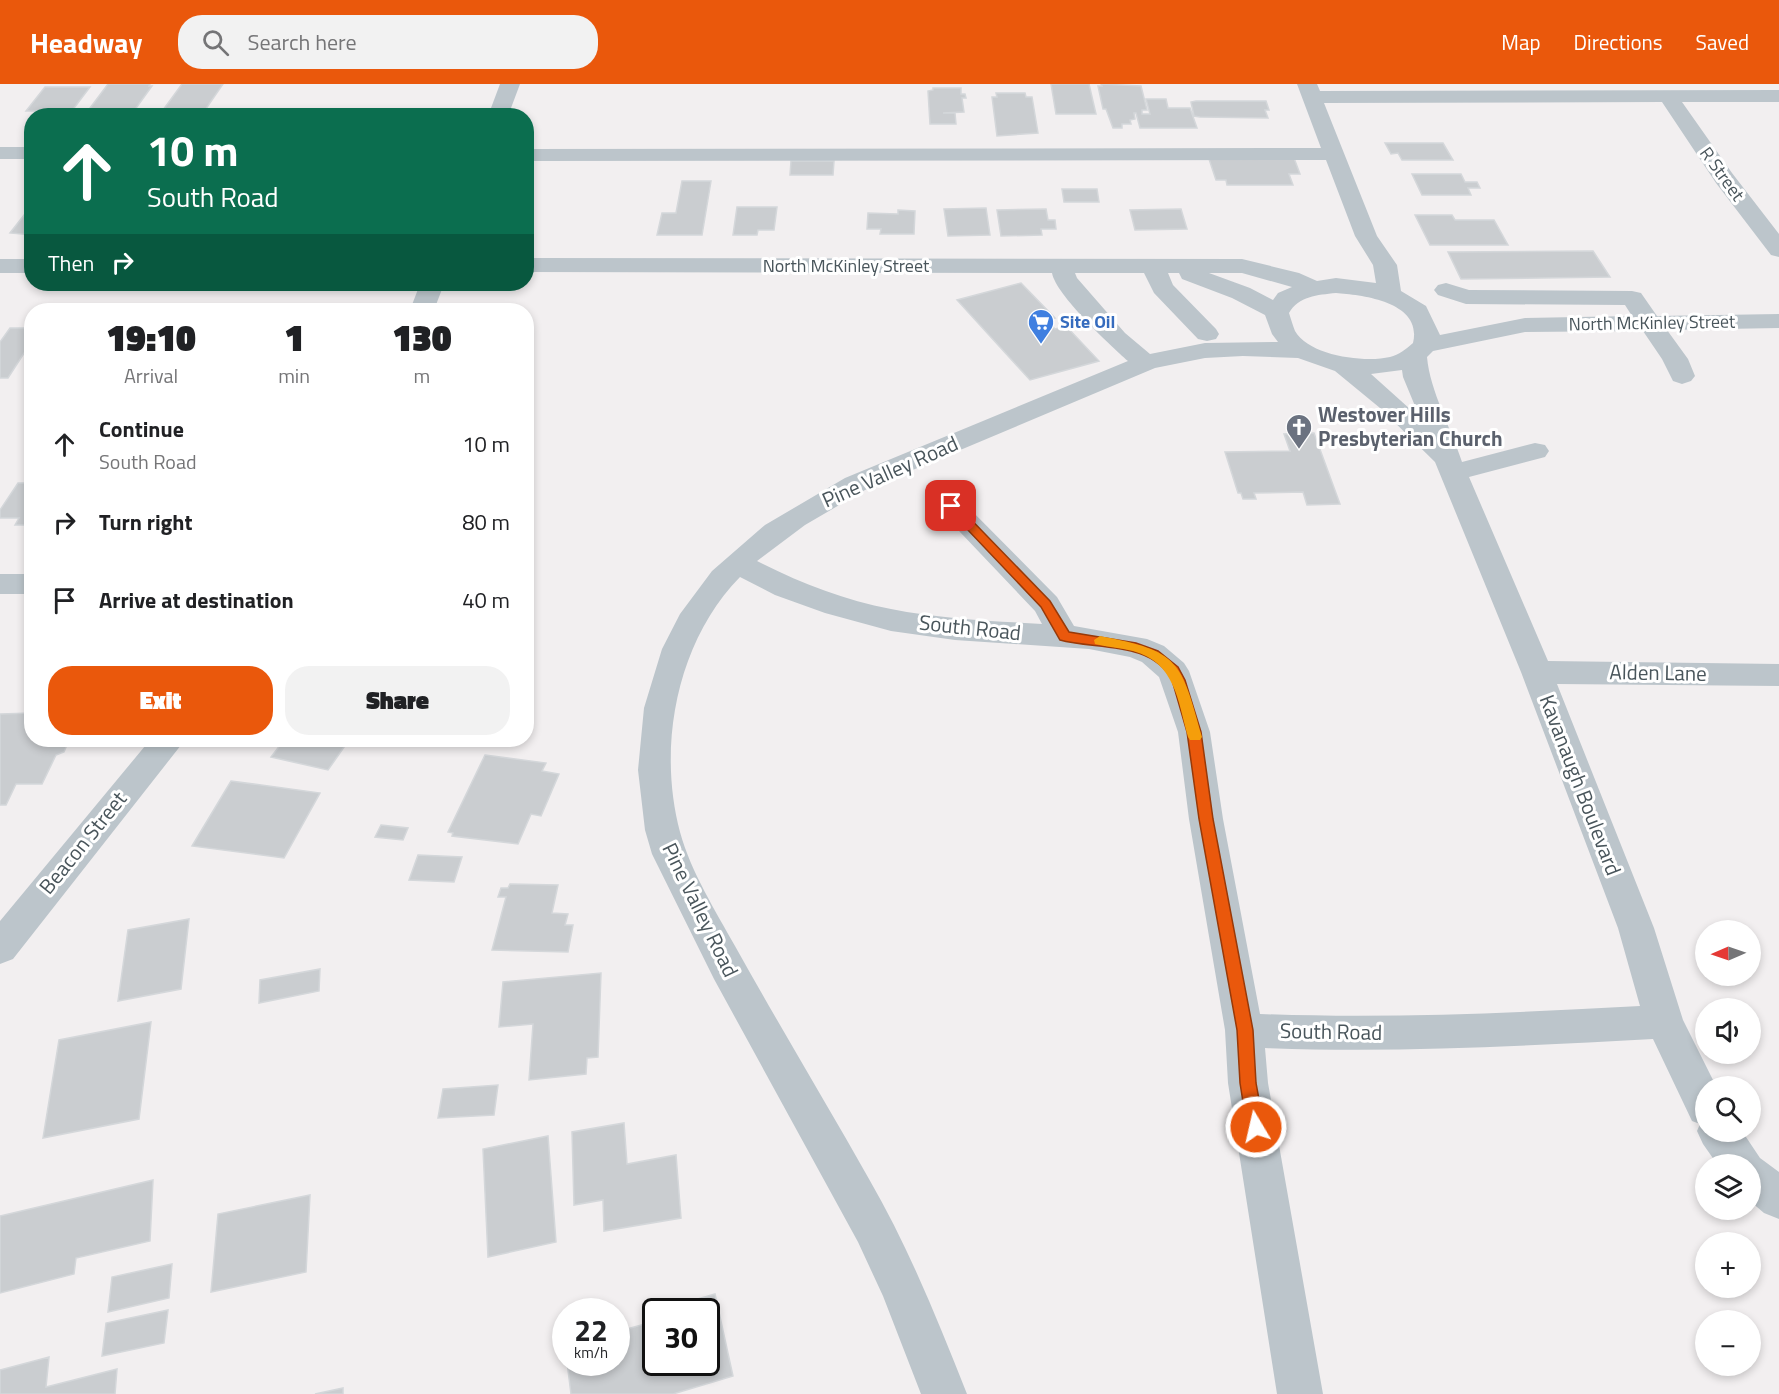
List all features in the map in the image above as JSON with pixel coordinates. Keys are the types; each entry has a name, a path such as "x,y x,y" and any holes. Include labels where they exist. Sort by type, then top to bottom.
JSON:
{"street":[{"path":"501,108 510,84"},
{"path":"1399,300 1385,265 1366,236 1309,90 1668,97 1779,96"},
{"name":"R Street","path":"1668,97 1779,250"},
{"path":"0,153 24,153"},
{"path":"534,155 1335,154"},
{"path":"1315,286 1348,263 1366,236"},
{"name":"North McKinley Street","path":"534,265 1160,268"},
{"path":"0,266 24,266"},
{"path":"1062,267 1065,280 1116,338 1161,358 1235,347 1304,351"},
{"path":"1160,268 1242,267 1315,286"},
{"path":"1160,268 1162,288 1207,334"},
{"path":"1160,268 1208,279 1277,315"},
{"path":"1341,284 1364,287 1399,300 1525,326 1419,351 1394,364 1370,367 1344,365 1318,358 1304,351 1284,336 1277,323 1277,315 1286,299 1300,291 1315,286 1341,284"},
{"path":"1446,290 1466,297 1632,298 1652,323 1675,359 1682,376"},
{"name":"Kavanaugh Boulevard","path":"1399,300 1422,317 1427,331 1419,351 1416,377 1437,426 1451,468 1537,672 1636,928 1664,1022 1695,1085"},
{"path":"1161,358 1207,334 1277,315"},
{"name":"North McKinley Street","path":"1525,326 1779,321"},
{"name":"Pine Valley Road","path":"944,1394 903,1291 873,1228 731,975 684,884 663,832 654,771 654,731 666,683 683,638 707,597 738,564 770,536 810,507 855,484 1161,358"},
{"path":"1344,365 1389,402 1451,468 1535,451"},
{"path":"951,506 1046,604 1065,637"},
{"name":"South Road","path":"738,564 786,588 836,606 891,620 955,629 1089,638 1136,647 1154,654 1173,670 1194,732 1206,819 1245,1030 1357,1034 1485,1031 1664,1022"},
{"path":"0,584 24,584"},
{"name":"Alden Lane","path":"1537,672 1779,675"},
{"name":"Beacon Street","path":"0,948 162,747"},
{"path":"1245,1030 1248,1083 1300,1394"},
{"path":"1725,1142 1734,1154"},
{"path":"1761,1183 1779,1199"}],"building":[{"path":"108,84 150,84 149,86 152,86 136,108 90,108"},
{"path":"182,84 223,84 206,108 164,108"},
{"path":"1051,84 1089,84 1096,114 1056,114"},
{"path":"1101,84 1141,86 1147,110 1142,110 1142,114 1150,114 1146,99 1166,99 1168,108 1190,108 1197,128 1140,128 1136,113 1134,113 1135,119 1130,120 1131,124 1122,124 1122,128 1113,128 1106,109 1103,109 1098,86 1102,86"},
{"path":"45,87 90,87 74,108 28,108"},
{"path":"933,88 961,88 961,94 965,94 966,98 962,98 964,112 943,113 955,113 956,124 930,124 928,91"},
{"path":"996,93 1025,93 1026,97 1032,97 1038,133 997,136 992,97 997,97"},
{"path":"1266,101 1269,110 1265,110 1268,118 1194,116 1191,102"},
{"path":"1385,143 1443,143 1453,160 1402,160 1398,153 1391,154"},
{"path":"1294,158 1300,174 1289,174 1293,185 1227,185 1226,180 1216,180 1209,159"},
{"path":"791,161 834,161 833,175 790,175"},
{"path":"1412,174 1461,174 1465,182 1477,182 1480,188 1468,188 1471,195 1422,195"},
{"path":"682,181 711,181 702,235 657,235 662,213 676,213"},
{"path":"1062,189 1097,189 1099,202 1064,202"},
{"path":"737,207 777,207 774,230 758,230 757,235 733,235"},
{"path":"986,208 990,235 948,236 944,209"},
{"path":"1046,209 1048,220 1055,220 1056,229 1041,229 1042,235 1001,236 997,210"},
{"path":"1181,209 1187,229 1135,230 1130,210"},
{"path":"898,210 915,211 914,234 880,234 881,229 867,229 868,213 898,214"},
{"path":"24,215 24,234 10,233"},
{"path":"1415,215 1452,215 1455,220 1494,220 1508,245 1430,245"},
{"path":"1593,251 1610,277 1461,279 1448,252"},
{"name":"Site Oil","path":"1021,283 1055,318 1046,320 1055,329 1066,326 1099,361 1030,380 957,300"},
{"path":"10,328 24,328 24,353 8,378 0,378 0,342"},
{"path":"1314,433 1340,504 1307,505 1303,492 1254,493 1256,499 1243,499 1241,493 1238,493 1225,452 1290,451 1284,434"},
{"path":"18,483 24,483 24,525 15,525 19,518 0,518 0,510"},
{"path":"24,713 24,747 66,747 64,752 56,755 42,784 16,784 6,805 0,805 0,714"},
{"path":"279,747 344,747 328,770 271,757"},
{"path":"485,755 546,763 542,771 559,774 541,816 531,814 518,844 452,836 453,833 448,832"},
{"path":"231,781 320,793 284,858 192,846"},
{"path":"381,825 408,828 403,840 375,837"},
{"path":"418,855 462,857 454,882 409,880"},
{"path":"510,884 558,885 552,913 568,914 565,925 573,925 568,952 492,950 506,897 498,897 501,888 508,888"},
{"path":"189,919 181,989 118,1001 128,930"},
{"path":"320,969 319,991 259,1003 260,980"},
{"path":"601,973 598,1057 587,1058 586,1074 529,1080 533,1024 499,1027 503,982"},
{"path":"151,1022 139,1119 43,1138 59,1040"},
{"path":"498,1085 494,1115 438,1118 443,1089"},
{"path":"624,1123 627,1164 676,1155 681,1218 604,1231 603,1200 574,1205 572,1132"},
{"path":"548,1136 556,1242 488,1257 483,1149"},
{"path":"153,1180 150,1241 76,1258 74,1274 0,1293 0,1216"},
{"path":"310,1195 306,1272 211,1292 218,1214"},
{"path":"172,1264 169,1298 108,1312 112,1277"},
{"path":"715,1294 716,1298 701,1298"},
{"path":"168,1310 164,1343 102,1356 106,1323"},
{"path":"720,1317 733,1376 673,1394 571,1394 569,1376 630,1376 630,1328 642,1325 642,1376 720,1376"},
{"path":"49,1357 46,1387 117,1369 115,1394 0,1394 0,1370"},
{"path":"343,1388 343,1394 315,1394"}],"slow traffic":[{"path":"1100,640 1136,647 1154,654 1173,670 1184,696 1195,737"}],"place":[{"name":"Site Oil","path":"1041,345"},
{"name":"Westover Hills Presbyterian Church","path":"1299,450"}],"route":[{"path":"951,506 1046,604 1065,637 1089,638 1136,647 1154,654 1173,670 1178,680 1194,732 1206,819 1245,1030 1248,1083 1256,1127"}]}
